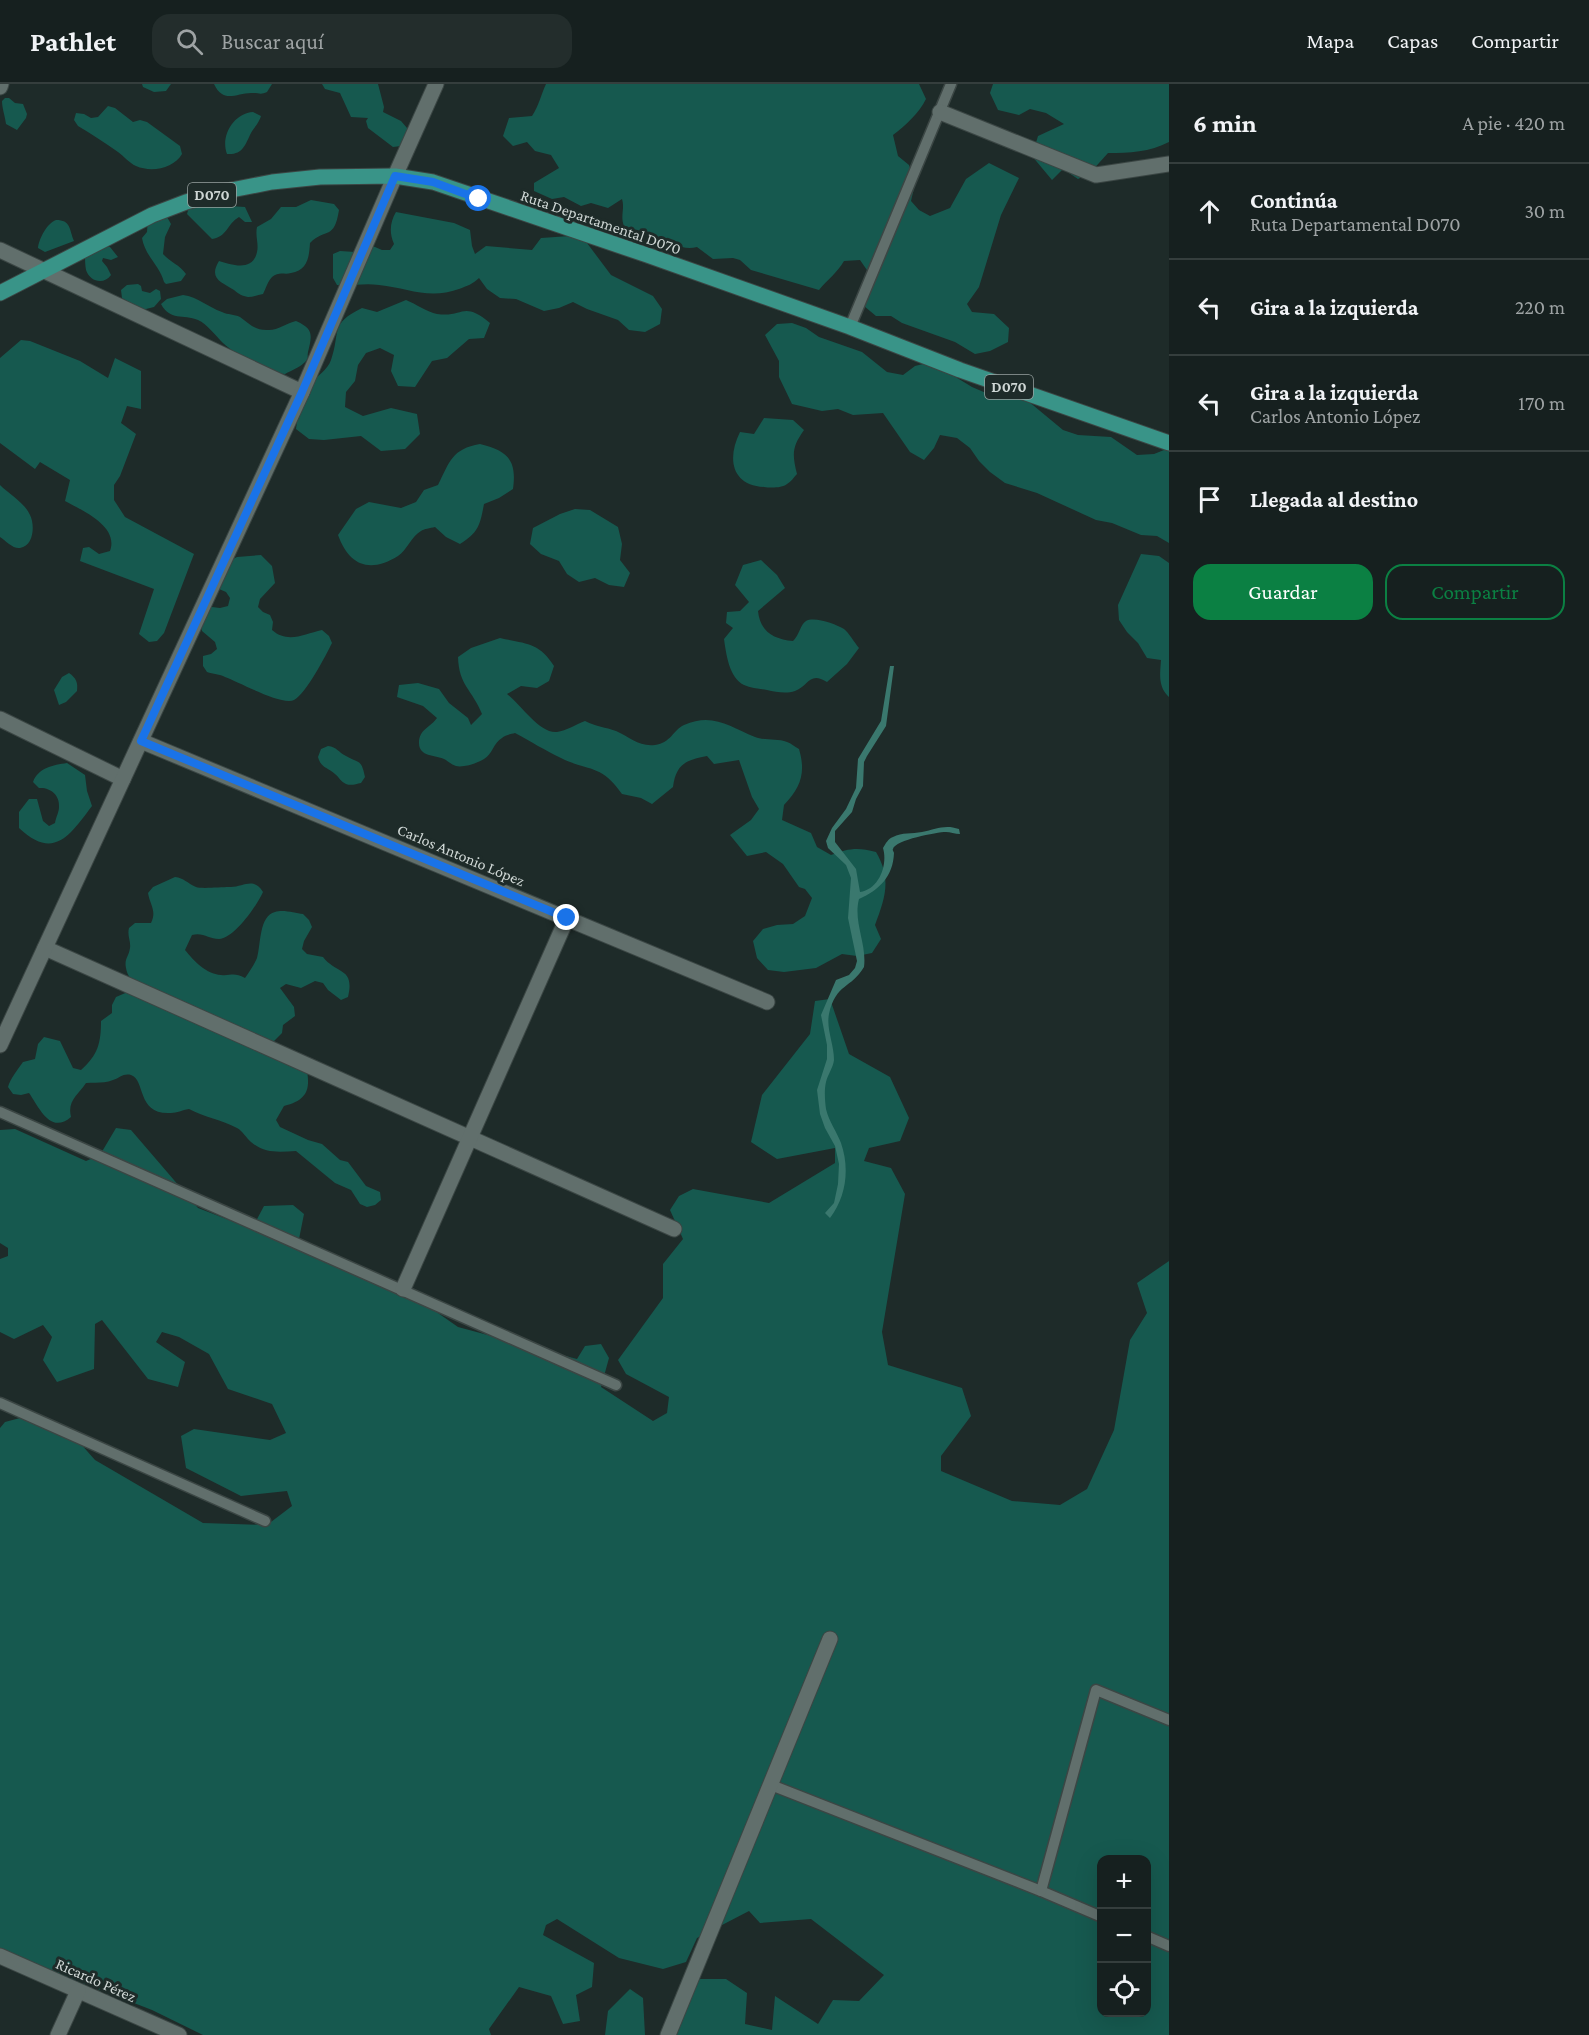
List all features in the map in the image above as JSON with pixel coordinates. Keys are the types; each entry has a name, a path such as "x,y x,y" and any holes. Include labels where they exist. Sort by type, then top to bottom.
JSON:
{"main road":[{"name":"Ruta Departamental D070","path":"0,292 152,215 221,192 272,182 320,177 395,176 433,182 850,327"},
{"name":"D070","path":"850,327 960,370 1169,443"}],"street":[{"path":"0,1045 302,392 436,84"},
{"path":"940,112 1096,175 1169,164"},
{"path":"0,250 302,392"},
{"path":"0,719 123,778"},
{"name":"Carlos Antonio López","path":"141,741 767,1002"},
{"path":"402,1290 567,918"},
{"path":"45,948 674,1229"},
{"path":"668,2035 830,1639"},
{"name":"Ricardo Pérez","path":"0,1956 179,2035"},
{"path":"58,2035 78,1991"}],"lane":[{"path":"850,327 951,84"},
{"path":"0,1112 616,1385"},
{"path":"0,1403 265,1521"},
{"path":"1041,1891 1096,1690 1169,1720"},
{"path":"771,1785 1097,1915"},
{"path":"1151,1938 1169,1946"}],"shaded area":[{"path":"142,84 171,84 166,91 154,92 143,87"},
{"path":"214,84 272,84 267,92 262,94 247,93 227,96 222,94"},
{"path":"322,84 378,84 384,107 383,112 401,121 407,128 407,141 401,146 393,147 368,128 366,121 368,118 351,117 340,93 325,89"},
{"path":"546,84 919,84 926,99 912,118 893,135 898,156 909,165 915,184 911,201 919,210 930,216 950,208 966,179 989,163 1019,178 1001,215 979,287 967,304 972,312 994,314 1009,328 1008,342 990,351 975,354 955,342 902,323 891,316 876,316 864,306 869,273 860,260 844,261 819,290 751,270 740,260 713,259 697,247 683,247 661,236 655,238 624,226 622,199 608,208 591,203 581,206 564,197 552,199 534,191 534,183 559,168 551,155 535,151 527,142 513,146 503,136 509,118 532,116"},
{"path":"993,84 1169,84 1169,142 1147,150 1108,153 1090,173 1078,179 1063,169 1052,180 1032,156 1038,136 1064,124 1046,113 1030,109 1019,115 998,110 990,93"},
{"path":"5,98 23,104 27,114 17,130 6,124 2,106"},
{"path":"108,106 115,108 133,122 140,120 147,122 180,146 182,154 168,166 155,169 142,168 133,165 118,152 78,126 74,120 76,113 91,118 98,117"},
{"path":"253,112 261,116 245,145 237,153 227,154 225,140 230,127 240,116"},
{"path":"224,200 229,206 245,207 252,222 245,222 239,217 221,236 212,239 187,214 189,207"},
{"path":"311,200 334,204 339,210 332,230 310,243 308,258 301,269 275,275 269,280 263,294 250,297 241,295 218,279 215,272 219,261 241,266 247,265 255,258 257,227 271,219 281,207 296,207"},
{"path":"396,212 454,223 470,230 475,254 486,246 532,250 541,238 570,236 584,239 611,275 653,296 662,309 660,324 645,332 629,330 618,320 573,302 544,311 516,299 500,298 487,289 479,278 462,288 438,293 374,284 337,285 333,278 333,254 340,251 355,252 368,244 382,250 390,250 394,244 391,228"},
{"path":"148,216 167,217 171,224 165,237 163,254 186,274 181,281 166,284 146,250 142,238 147,232"},
{"path":"56,220 67,223 74,241 45,252 38,248 40,240 47,228"},
{"path":"101,245 110,247 118,257 111,260 103,258 102,261 111,275 105,280 97,281 88,274 85,254"},
{"path":"138,284 142,291 150,293 156,289 160,291 161,299 154,307 142,310 122,298 121,290 127,285"},
{"path":"183,295 224,313 236,315 253,327 264,330 272,330 296,321 302,324 310,333 307,359 302,365 285,374 269,371 252,363 229,348 198,320 168,313 161,304 167,299"},
{"path":"406,300 437,314 474,312 490,323 484,338 469,339 447,358 432,361 415,387 398,386 391,371 394,355 380,348 366,353 358,365 355,381 346,392 345,407 363,416 391,408 417,414 420,434 405,449 381,451 361,436 324,440 309,439 296,429 299,412 310,385 329,364 340,324 362,308 377,312"},
{"path":"792,323 806,328 819,337 862,352 887,372 903,375 915,366 931,362 986,393 1000,386 1028,401 1063,430 1078,435 1111,437 1137,455 1154,454 1169,448 1169,543 1157,536 1141,535 1112,523 1096,520 1037,493 1005,483 990,472 970,448 957,438 940,435 934,448 924,460 910,452 883,413 853,415 838,409 822,411 792,404 779,377 779,361 765,335 777,324"},
{"path":"21,340 30,341 80,361 108,378 115,358 141,371 141,409 127,406 121,423 136,434 120,476 114,485 114,500 125,517 194,554 164,633 157,641 149,642 139,634 154,589 80,561 83,548 89,547 99,554 110,551 111,542 109,534 98,520 65,501 70,480 40,462 35,469 0,443 0,358"},
{"path":"764,418 793,420 804,430 794,451 797,474 790,482 782,486 770,488 753,485 738,476 735,469 734,451 740,432 754,434"},
{"path":"480,444 498,450 508,458 512,464 514,479 513,489 484,504 478,527 471,536 460,544 446,537 435,527 425,529 414,537 398,556 388,561 378,565 369,565 354,560 338,535 356,509 369,502 401,508 416,502 424,490 438,485 453,457 463,449"},
{"path":"0,485 28,511 33,524 31,539 20,548 0,537"},
{"path":"575,509 590,510 618,527 622,544 620,560 630,573 624,587 609,585 595,578 579,582 567,574 559,561 541,554 530,544 533,528"},
{"path":"1141,554 1159,556 1169,563 1169,697 1161,685 1161,660 1147,658 1119,620 1118,605"},
{"path":"261,555 272,566 275,583 260,599 258,607 270,615 273,622 272,630 290,637 322,630 329,636 332,643 310,682 294,700 280,700 271,697 223,676 207,672 203,666 203,656 217,649 215,642 202,631 204,606 220,608 228,606 230,598 226,592 219,589 229,561 237,557"},
{"path":"761,560 777,575 785,588 758,611 762,624 769,633 793,641 806,621 819,620 844,629 859,648 847,664 827,682 816,678 795,691 777,692 744,685 735,677 727,658 724,639 733,628 726,623 727,612 740,611 749,602 735,585 743,565"},
{"path":"500,638 537,648 554,666 549,681 537,688 521,686 507,694 537,724 551,731 564,730 585,721 616,731 639,743 655,745 665,742 684,725 694,721 713,720 759,738 787,742 799,749 802,773 798,786 784,805 782,820 811,833 817,847 831,855 854,849 876,852 884,871 885,888 882,906 875,925 881,939 872,953 857,956 842,954 816,968 784,972 768,970 757,958 753,941 763,929 793,924 805,916 812,898 805,889 799,887 783,864 766,852 747,856 730,835 751,820 759,809 752,797 739,760 714,764 707,756 683,764 674,779 673,787 652,804 641,798 622,794 607,777 600,773 561,758 515,733 499,740 484,759 466,766 456,766 422,751 419,743 421,734 437,718 423,706 397,697 399,685 418,683 439,689 449,703 468,718 471,725 482,714 463,681 458,657 471,648"},
{"path":"890,666 894,666 886,726 864,762 863,786 852,812 835,831 835,842 856,869 860,892 872,886 881,875 884,862 883,848 891,838 900,834 945,827 959,829 960,834 934,833 895,846 891,869 884,882 859,899 858,916 864,950 864,967 840,991 832,1004 828,1020 834,1060 825,1085 826,1106 844,1153 846,1173 840,1201 830,1218 825,1213 834,1203 839,1164 835,1146 820,1114 817,1090 827,1059 827,1045 821,1015 836,980 849,975 857,961 848,918 851,878 846,865 828,848 826,841 856,788 858,759 881,721"},
{"path":"69,673 76,680 77,691 66,702 59,705 54,690 62,677"},
{"path":"328,746 361,764 365,777 361,783 346,784 319,761 321,749"},
{"path":"67,763 85,775 92,806 76,826 60,840 42,843 31,838 19,828 19,812 29,799 37,799 43,821 49,826 55,823 59,809 56,795 50,790 39,788 33,782 42,770"},
{"path":"175,877 199,888 252,884 263,892 245,920 225,937 219,939 199,934 192,935 185,950 205,970 245,978 257,958 266,919 275,912 285,911 303,914 309,920 312,927 302,949 307,954 323,957 347,976 350,987 348,997 341,1000 323,983 315,981 301,988 286,984 280,988 294,1007 295,1016 283,1025 282,1033 271,1044 306,1066 308,1087 303,1097 284,1106 276,1120 280,1127 322,1144 340,1160 348,1162 366,1186 380,1192 381,1200 375,1205 367,1207 360,1204 351,1190 335,1183 296,1151 262,1149 237,1128 189,1109 171,1113 152,1109 136,1078 131,1075 124,1075 106,1082 86,1083 72,1102 71,1117 64,1122 57,1123 46,1117 29,1093 13,1094 8,1087 23,1062 35,1059 38,1044 44,1037 60,1041 73,1068 81,1070 95,1054 101,1021 112,1013 112,1005 116,997 130,991 131,980 126,965 130,948 129,928 135,923 151,923 153,911 148,893 153,887"},
{"path":"830,999 849,1054 890,1077 909,1118 900,1141 869,1148 864,1161 891,1168 905,1194 882,1332 888,1365 962,1388 971,1416 941,1456 941,1471 1012,1501 1060,1505 1087,1489 1114,1430 1130,1340 1147,1313 1137,1283 1169,1261 1169,2035 675,2035 694,1979 726,1979 747,1993 745,2024 772,2030 775,1996 818,2024 833,2000 859,2001 884,1975 811,1919 760,1923 749,1911 697,1938 686,1962 663,1969 619,1958 557,1919 546,1925 543,1935 594,1963 592,1987 576,1995 580,2021 563,2024 551,1996 519,1987 489,2029 491,2035 203,2035 152,2010 0,1951 0,1428 5,1422 35,1414 64,1425 95,1460 203,1523 267,1525 292,1506 287,1491 241,1496 186,1468 181,1436 194,1429 270,1440 286,1433 272,1404 228,1389 209,1354 179,1337 162,1332 156,1342 185,1362 178,1387 148,1379 102,1320 95,1324 94,1369 57,1382 43,1360 52,1337 43,1325 14,1339 0,1332 0,1259 8,1256 8,1248 0,1243 0,1130 15,1129 86,1161 100,1155 116,1128 131,1130 198,1208 242,1225 256,1221 264,1206 293,1205 304,1214 298,1244 405,1290 458,1327 577,1359 585,1346 601,1344 609,1358 601,1387 653,1421 667,1413 669,1397 626,1374 618,1360 663,1298 663,1264 683,1239 670,1210 679,1196 693,1189 769,1203 835,1163 835,1148 777,1159 751,1142 762,1095 810,1034 815,1001"},
{"path":"630,1989 643,1998 645,2035 605,2035 608,2011"}],"route":[{"path":"479,199 433,182 395,176 302,392 141,741 567,918"}]}
